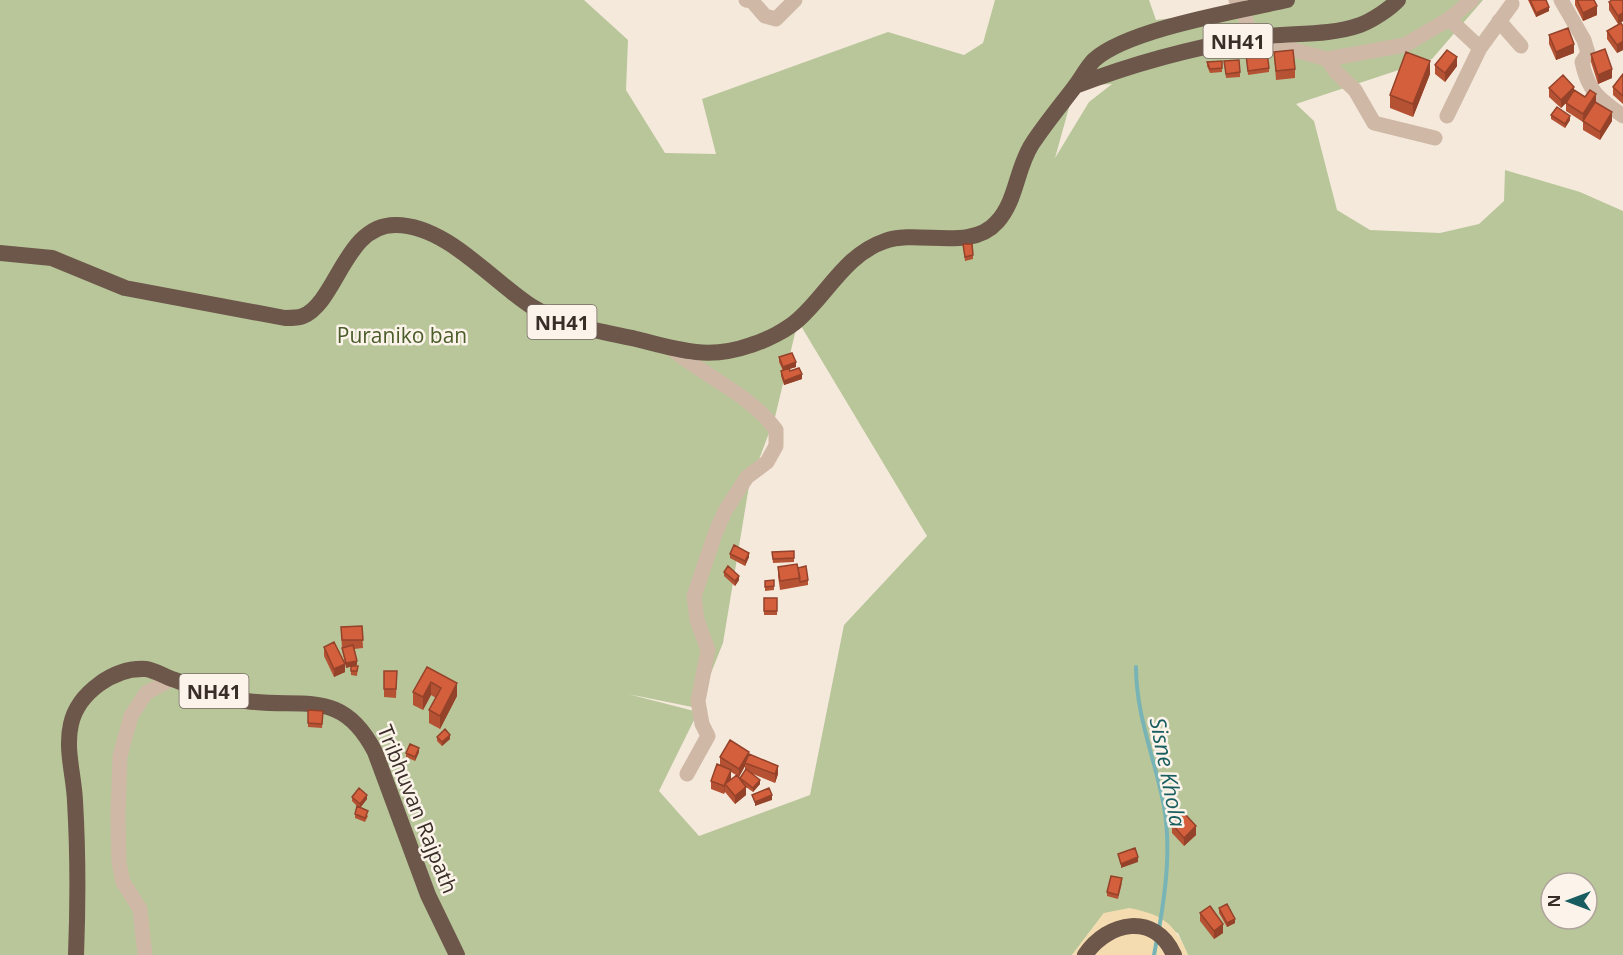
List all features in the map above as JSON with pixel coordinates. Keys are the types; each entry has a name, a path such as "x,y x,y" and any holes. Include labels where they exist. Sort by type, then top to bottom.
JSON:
{"highway":[{"name":"NH41","path":"0,253 52,258 125,288 285,318 303,316 318,304 360,242 392,225 407,225 432,233 548,315 566,324 698,353 730,351 754,344 798,320 862,251 884,241 902,237 953,238 978,234 995,225 1007,209 1027,153 1094,61 1109,50 1159,30 1239,5 1287,0"},
{"name":"NH41","path":"1075,86 1116,70 1187,51 1251,38 1324,33 1361,25 1398,0"},
{"name":"Tribhuvan Rajpath","path":"76,955 75,801 69,745 71,724 79,704 95,687 115,675 146,669 246,701 304,702 337,711 354,720 364,730 375,752 428,895 457,955"},
{"path":"1085,955 1101,938 1115,929 1129,926 1144,927 1160,933 1171,950"}],"street":[{"path":"746,0 752,1 765,16 776,19 795,0"},
{"path":"1239,5 1251,38 1327,58 1405,45 1449,19 1472,0"},
{"path":"1561,0 1584,40 1588,53 1582,62 1586,81 1603,102 1623,116"},
{"path":"1447,116 1480,48 1512,4"},
{"path":"1449,19 1480,48"},
{"path":"1499,21 1521,46"},
{"path":"1327,58 1336,72 1356,90 1374,123 1436,138"},
{"path":"670,347 690,365 758,409 776,430 776,446 766,462 747,477 725,511 714,534 694,596 695,613 708,650 698,701 698,712 708,736 687,774"},
{"path":"145,955 140,909 123,882 119,863 120,756 131,716 146,693 172,679"}],"green space":[{"name":"Puraniko ban","path":"0,0 584,0 628,40 626,90 665,153 716,154 702,99 888,32 964,55 983,43 995,0 1149,0 1156,20 1243,10 1275,0 1483,0 1432,59 1296,104 1314,121 1337,210 1370,230 1440,233 1479,224 1504,201 1505,170 1580,192 1623,211 1623,955 1188,955 1178,933 1104,913 1072,955 0,955","holes":["1112,84 1089,102 1055,158 1075,86","798,321 927,536 844,625 810,795 699,836 659,791 698,712 628,694 697,708 723,643 749,486 775,417"]}],"sand":[{"path":"1129,908 1151,914 1166,922 1178,935 1188,955 1072,955 1104,913"}],"building":[{"path":"1530,0 1546,0 1549,7 1536,13"},
{"path":"1577,0 1594,0 1597,6 1583,13"},
{"path":"1623,0 1623,13 1618,16 1609,2"},
{"path":"1621,23 1623,41 1617,45 1607,31"},
{"path":"1568,28 1574,44 1556,52 1549,35"},
{"path":"1605,49 1612,69 1598,75 1591,54"},
{"path":"1293,50 1295,69 1276,71 1274,52"},
{"path":"1447,50 1457,57 1445,73 1435,65"},
{"path":"1267,52 1269,68 1248,71 1246,55"},
{"path":"1406,52 1430,61 1413,104 1390,95"},
{"path":"1239,60 1240,72 1226,74 1224,61"},
{"path":"1222,61 1222,68 1210,69 1207,62"},
{"path":"1623,74 1623,96 1613,87"},
{"path":"1563,75 1574,87 1561,100 1549,88"},
{"path":"1574,90 1585,97 1590,90 1596,94 1583,114 1566,103"},
{"path":"1595,102 1612,112 1600,132 1583,121"},
{"path":"1557,107 1570,116 1565,124 1551,115"},
{"path":"963,244 972,244 973,255 965,257"},
{"path":"792,353 796,362 783,367 779,357"},
{"path":"789,368 790,371 799,368 802,374 784,381 781,371"},
{"path":"734,545 749,553 745,561 730,554"},
{"path":"794,551 794,558 773,559 772,552"},
{"path":"797,564 800,578 780,581 778,567"},
{"path":"728,566 739,576 735,581 724,572"},
{"path":"806,566 808,580 800,582 798,568"},
{"path":"774,580 774,586 765,587 765,581"},
{"path":"764,598 777,598 777,611 764,611"},
{"path":"362,626 363,640 342,640 341,627"},
{"path":"334,642 345,664 334,669 324,647"},
{"path":"353,645 357,661 346,663 342,648"},
{"path":"351,666 358,666 357,671 351,671"},
{"path":"427,667 457,683 440,716 429,710 441,688 431,682 423,697 413,692"},
{"path":"384,671 397,671 396,689 384,689"},
{"path":"308,710 323,711 322,724 308,723"},
{"path":"445,729 450,735 442,742 437,737"},
{"path":"730,740 749,752 739,769 720,757"},
{"path":"410,744 419,748 415,757 406,753"},
{"path":"749,754 778,766 775,774 745,763"},
{"path":"717,764 731,770 724,786 711,781"},
{"path":"746,769 760,780 753,788 740,778"},
{"path":"737,775 746,787 735,796 725,784"},
{"path":"359,788 367,795 360,804 352,797"},
{"path":"769,788 772,795 755,802 752,795"},
{"path":"357,806 368,811 365,818 355,814"},
{"path":"1184,813 1196,826 1184,838 1172,824"},
{"path":"1135,848 1138,857 1121,864 1118,854"},
{"path":"1111,876 1122,878 1118,895 1107,892"},
{"path":"1227,904 1235,919 1227,923 1219,908"},
{"path":"1210,906 1223,924 1214,931 1200,913"}],"waterway":[{"name":"Sisne Khola","path":"1136,667 1139,702 1166,821 1167,868 1159,929"},
{"name":"Sisne Khola","path":"1154,955 1157,939"}]}
